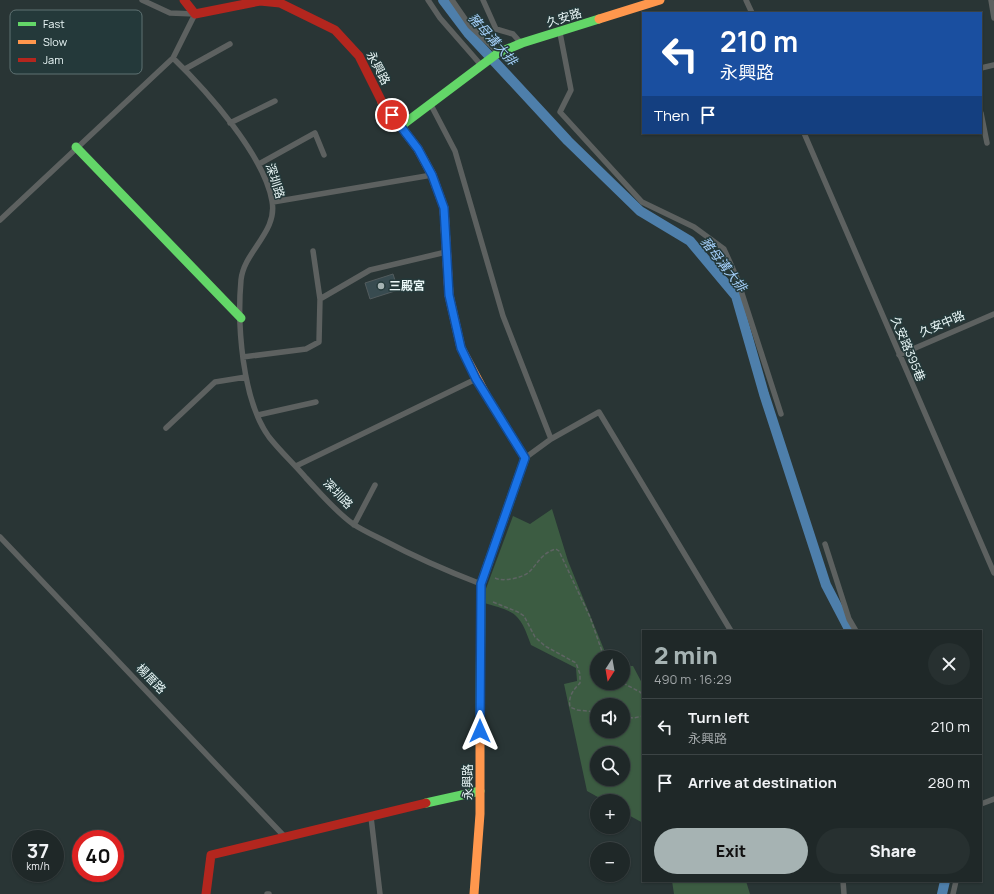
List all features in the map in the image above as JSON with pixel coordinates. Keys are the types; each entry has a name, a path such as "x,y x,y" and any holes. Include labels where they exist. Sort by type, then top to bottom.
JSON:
{"street":[{"path":"184,0 195,14"},
{"name":"久安路","path":"401,126 498,53 660,0"},
{"name":"永興路","path":"195,14 260,1 280,3 335,30 359,56 383,105 418,149 432,175 444,208 449,295 461,348 476,379 525,458 481,584 480,814 474,894"},
{"path":"76,147 240,318"},
{"path":"206,894 211,855 286,838 371,815 480,791"}],"lane":[{"path":"0,220 76,147 173,58 195,14 170,13 142,0"},
{"path":"428,0 440,18 481,66"},
{"path":"452,0 470,26 498,53"},
{"path":"483,0 496,29 513,34 522,44"},
{"path":"746,0 752,12"},
{"path":"991,0 994,18"},
{"path":"560,32 571,90 560,112 642,202 694,227 724,249 737,278 781,414"},
{"path":"185,69 230,44"},
{"name":"深圳路","path":"173,58 185,69 244,140 259,164 273,202 271,221 261,243 250,255 244,267 241,280 240,318 246,377 258,415 269,436 338,513 354,525 434,567 481,584"},
{"path":"982,68 994,65"},
{"path":"230,123 275,101"},
{"path":"430,104 455,151 503,316 551,439"},
{"path":"982,118 987,143"},
{"path":"259,164 315,133 324,155"},
{"name":"久安路395巷","path":"804,134 994,573"},
{"path":"273,202 432,175"},
{"path":"243,357 306,349 319,342 320,298 313,251"},
{"path":"320,298 370,270 446,252"},
{"name":"久安中路","path":"899,355 994,314"},
{"path":"166,428 215,382 246,377"},
{"path":"296,466 476,379"},
{"path":"258,415 316,402"},
{"path":"525,458 551,439 599,412 730,630"},
{"path":"354,525 375,485"},
{"name":"楊厝路","path":"0,537 286,838"},
{"path":"825,544 849,619 855,630"},
{"path":"982,804 994,799"},
{"path":"371,815 380,894"},
{"path":"843,882 844,894"},
{"path":"953,894 956,882"}],"path":[{"path":"486,570 496,580 507,580 527,574 544,554 556,549 559,551 590,617 602,650"},
{"path":"480,596 524,616 535,637 545,646 576,663 580,674 580,683 574,690 569,701 570,707 577,710 590,711"},
{"path":"630,687 642,695"},
{"path":"630,717 642,716"}],"green space":[{"path":"552,509 568,561 604,650 590,650 590,690 630,690 630,666 633,666 642,683 642,822 630,816 630,794 592,794 587,791 564,684 577,681 576,668 531,645 523,625 514,614 481,602 513,516 530,524"},
{"path":"672,882 746,882 750,894 674,894"}],"building":[{"name":"三殿宮","path":"393,274 398,290 370,299 365,283"}],"waterway":[{"name":"豬母溝大排","path":"443,0 468,33 568,141 640,211 690,241 736,296 764,394 826,585 849,630"},
{"name":"豬母溝大排","path":"942,894 945,882"}],"traffic: fast":[{"path":"401,126 498,53 522,43 599,19"},
{"path":"76,147 241,318"},
{"path":"480,722 481,584 525,458 486,395"},
{"path":"426,803 480,791"}],"traffic: slow":[{"path":"599,19 660,0"},
{"path":"382,102 418,149 432,175 444,208 449,295 461,348 486,395"},
{"path":"474,894 480,814 480,722"}],"traffic: jam":[{"path":"184,0 195,14 260,1 280,3 335,30 359,56 382,102"},
{"path":"206,894 211,855 426,803"}],"place":[{"name":"三殿宮","path":"381,286"}],"route":[{"path":"392,115 418,149 432,175 444,208 449,295 461,348 476,379 525,458 481,584 480,731"}]}
